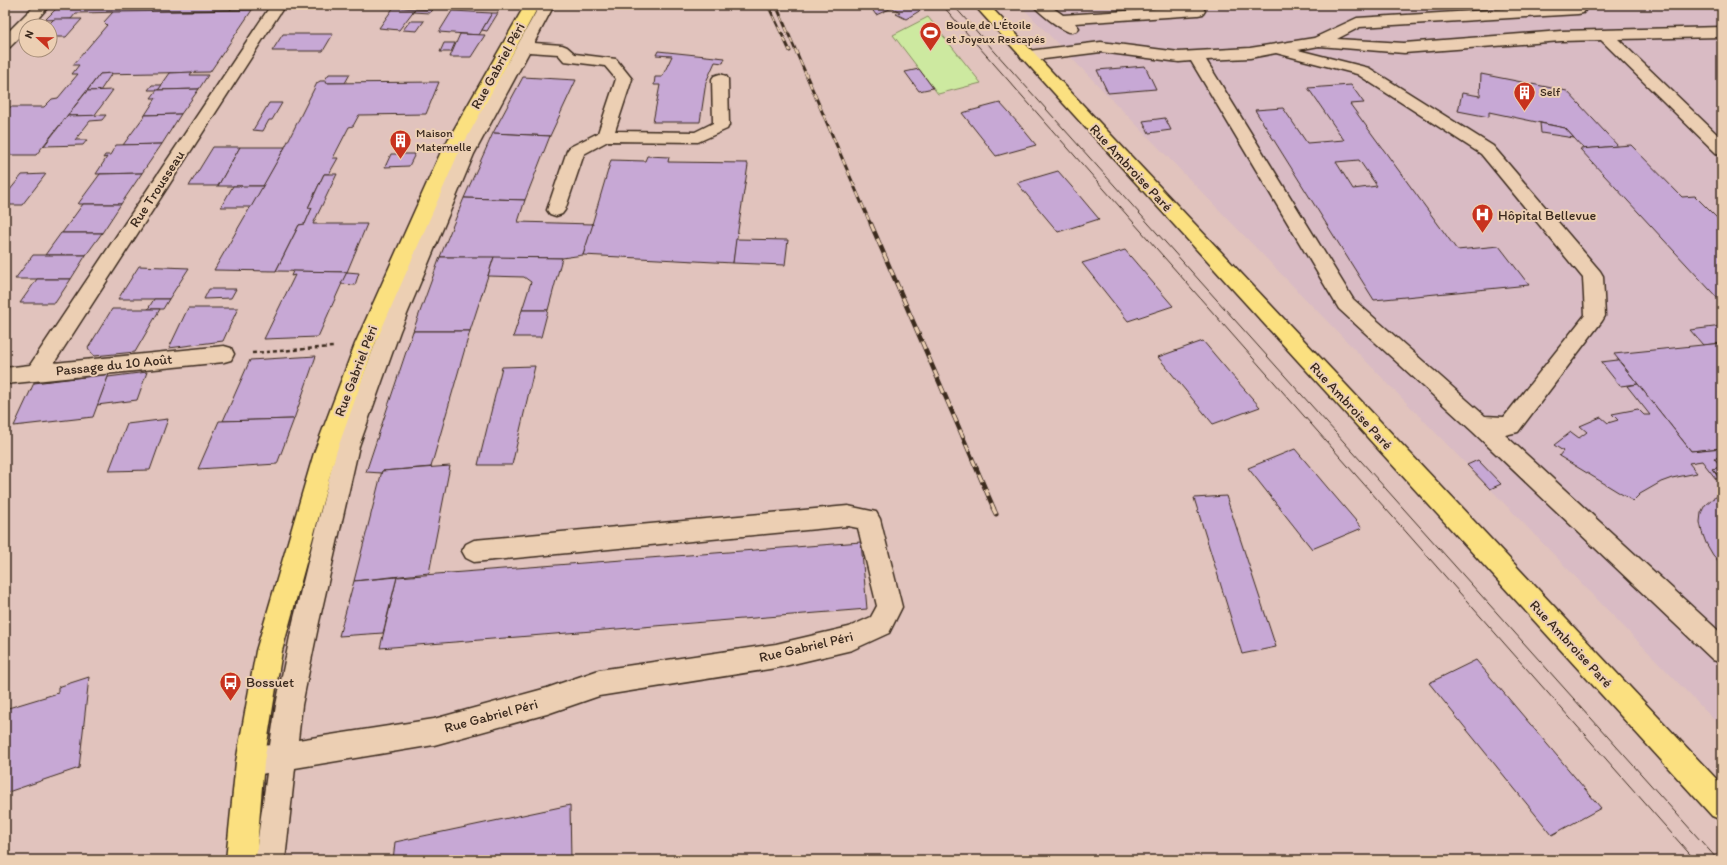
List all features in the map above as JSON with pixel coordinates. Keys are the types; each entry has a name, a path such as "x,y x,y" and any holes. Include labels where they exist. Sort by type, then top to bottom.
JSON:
{"main road":[{"name":"Rue Gabriel Péri","path":"241,860 250,762 269,651 325,452 365,344 449,154 532,5"},
{"name":"Rue Ambroise Paré","path":"981,5 1722,806"}],"street":[{"path":"5,44 43,5"},
{"name":"Rue Trousseau","path":"36,372 278,5"},
{"name":"Rue Gabriel Péri","path":"270,860 289,705 306,622 348,446 390,331 465,154 547,5"},
{"path":"1040,5 1059,20 1101,47"},
{"path":"1059,20 1198,11 1193,5"},
{"path":"1318,42 1357,23 1578,10 1582,5"},
{"path":"1028,56 1101,47 1178,57 1250,53 1318,42 1404,48 1561,36 1721,32"},
{"path":"1605,35 1722,148"},
{"path":"524,46 562,50 570,58 610,62 624,80 605,136"},
{"path":"1277,49 1363,71 1487,150 1593,276 1595,316 1510,426 1480,425"},
{"path":"1196,56 1346,304 1480,425 1722,651"},
{"path":"556,210 576,151 605,136 698,137 721,125 720,79"},
{"name":"Passage du 10 Août","path":"5,376 224,354"},
{"name":"Rue Gabriel Péri","path":"250,762 434,732 547,701 599,683 776,656 852,638 880,625 890,607 868,519 848,516 474,551"}],"path":[{"path":"274,352 365,344"}],"shaded area":[{"name":"Hôpital Bellevue","path":"1020,5 1722,5 1722,728 1467,465"}],"green space":[{"name":"Boule de L'Étoile et Joyeux Rescapés","path":"928,17 981,83 938,94 893,35"}],"building":[{"path":"60,5 234,5 230,10 76,13 71,19 47,18"},
{"path":"234,5 255,5 252,10 230,10"},
{"path":"396,5 418,5 415,9 394,7"},
{"path":"869,5 887,5 892,8 876,15"},
{"path":"887,5 917,5 921,10 906,19 896,14 900,12"},
{"path":"394,7 415,9 399,30 379,28"},
{"path":"415,9 433,10 430,13 412,12"},
{"path":"252,10 210,72 100,74 36,155 5,155 5,107 44,107 52,99 58,98 78,74 72,74 79,65 73,65 107,25 104,22 113,12"},
{"path":"452,11 492,13 479,35 439,32"},
{"path":"492,13 498,13 487,31 482,30"},
{"path":"58,19 82,19 66,37 58,37"},
{"path":"410,21 424,21 417,31 403,30"},
{"path":"283,34 333,34 323,51 272,51"},
{"path":"460,34 485,35 471,57 450,57"},
{"path":"444,43 455,43 451,52 440,52"},
{"path":"658,51 725,58 723,63 715,62 706,82 700,122 653,122 660,85 654,85 655,77 662,77 672,56 656,55"},
{"path":"1145,66 1156,89 1108,93 1097,70"},
{"path":"919,69 933,88 919,91 905,72"},
{"path":"192,72 190,75 208,75 199,89 158,90 170,73"},
{"path":"112,73 100,91 87,91 100,74"},
{"path":"329,74 350,74 345,83 325,83 324,81"},
{"name":"Self","path":"1481,74 1567,91 1618,146 1584,149 1565,128 1489,112 1489,117 1458,111 1462,93 1480,96"},
{"path":"523,77 576,80 550,136 493,133"},
{"path":"320,81 326,81 325,83 439,82 426,114 359,115 353,126 349,127 333,158 338,158 329,174 324,174 308,208 312,208 305,224 299,225 276,271 214,270 285,147 317,83"},
{"path":"152,85 162,85 158,90 148,90"},
{"path":"1351,85 1364,103 1350,104 1457,250 1499,246 1529,285 1374,300 1255,110 1283,108 1307,143 1344,140 1308,88","holes":["1359,160 1377,186 1353,189 1336,162"]},
{"path":"199,89 181,114 145,115 156,98 151,98 157,90"},
{"path":"113,90 94,116 67,116 87,91"},
{"path":"269,103 282,103 272,120 269,120 263,131 253,130"},
{"path":"1000,103 1036,145 996,156 962,113"},
{"path":"181,114 162,144 123,145 145,115"},
{"path":"106,115 102,120 90,121 75,140 87,140 83,145 44,146 67,116"},
{"path":"1165,118 1171,130 1149,133 1143,121"},
{"path":"1540,123 1565,128 1574,138 1541,133"},
{"path":"493,133 550,136 525,200 464,198"},
{"path":"162,144 142,173 96,174 107,157 103,158 105,155 110,155 116,145"},
{"path":"1631,145 1682,197 1695,196 1722,223 1722,303 1580,149"},
{"path":"213,147 240,147 218,186 189,186"},
{"path":"240,147 285,147 263,186 218,186"},
{"name":"Maison Maternelle","path":"391,154 415,154 409,166 385,167"},
{"path":"647,156 669,157 668,162 747,163 748,165 733,263 583,255 611,160 645,161"},
{"path":"1058,171 1099,219 1058,232 1017,183"},
{"path":"142,173 121,204 78,204 100,174"},
{"path":"46,174 22,205 5,205 5,196 22,175"},
{"path":"324,174 337,174 313,224 367,224 347,272 276,271 299,225 305,224 312,208 308,208"},
{"path":"233,186 263,186 251,207 221,207"},
{"path":"464,198 525,200 518,222 593,224 583,255 562,258 440,257"},
{"path":"83,204 121,204 102,233 62,233"},
{"path":"61,233 102,233 86,255 45,255"},
{"path":"736,239 788,240 785,265 733,263"},
{"path":"1125,250 1173,306 1128,321 1082,263"},
{"path":"33,255 86,255 71,279 15,279"},
{"path":"440,257 494,257 470,331 413,331"},
{"path":"494,257 562,258 548,310 522,310 531,282 524,277 488,276"},
{"path":"139,266 189,268 169,299 118,299"},
{"path":"293,271 347,272 318,337 264,339 295,275 291,276"},
{"path":"347,272 359,273 355,285 341,284"},
{"path":"37,279 71,279 55,303 20,303"},
{"path":"209,289 236,289 231,298 204,299"},
{"path":"154,299 169,299 163,309 148,309"},
{"path":"188,308 238,308 223,341 169,348"},
{"path":"112,309 160,309 135,352 94,356 88,348"},
{"path":"522,310 548,310 541,337 513,337"},
{"path":"1722,326 1722,343 1703,345 1690,330"},
{"path":"413,331 470,331 431,467 382,471 382,473 366,472"},
{"path":"1203,341 1260,407 1213,424 1158,357"},
{"path":"1722,343 1722,448 1691,451 1614,354"},
{"path":"316,356 294,419 223,421 250,360"},
{"path":"1618,360 1638,384 1620,386 1601,362"},
{"path":"535,366 512,465 478,465 502,367"},
{"path":"147,372 137,400 97,405 108,377"},
{"path":"109,374 93,417 14,426 34,383"},
{"path":"1638,384 1691,451 1722,448 1722,458 1714,458 1722,467 1712,469 1719,479 1716,479 1702,461 1689,463 1697,473 1672,478 1661,482 1640,494 1633,501 1559,456 1563,451 1554,445 1571,432 1579,438 1587,432 1580,426 1601,417 1608,423 1618,420 1612,414 1638,409 1644,415 1650,415 1627,386"},
{"path":"168,419 150,470 109,471 127,424"},
{"path":"294,419 277,464 198,469 219,421"},
{"path":"1295,449 1362,528 1312,549 1248,468"},
{"path":"1714,458 1722,458 1722,467"},
{"path":"1478,460 1501,484 1490,489 1467,465"},
{"path":"450,466 429,573 354,581 382,471"},
{"path":"1722,467 1722,479 1712,469"},
{"path":"1722,495 1722,565 1713,555 1706,543 1700,522 1701,513 1705,505"},
{"path":"1226,496 1276,647 1242,654 1194,498"},
{"path":"861,542 867,609 380,648 397,577"},
{"path":"397,577 383,633 339,636 354,581"},
{"path":"1476,660 1601,808 1552,835 1429,683"},
{"path":"89,677 79,768 5,793 5,709 58,693 58,687"},
{"path":"570,805 571,860 393,860 395,842"}],"tram line":[{"path":"942,5 1695,860"},
{"path":"953,5 1718,860"}],"railway":[{"path":"768,5 790,51"},
{"path":"776,5 871,225"},
{"path":"871,224 994,509"},
{"path":"993,508 996,514"}],"place":[{"name":"Boule de L'Étoile et Joyeux Rescapés","path":"931,52"},
{"name":"Self","path":"1524,112"},
{"name":"Maison Maternelle","path":"400,160"},
{"name":"Hôpital Bellevue","path":"1483,234"},
{"name":"Bossuet","path":"231,702"}]}
